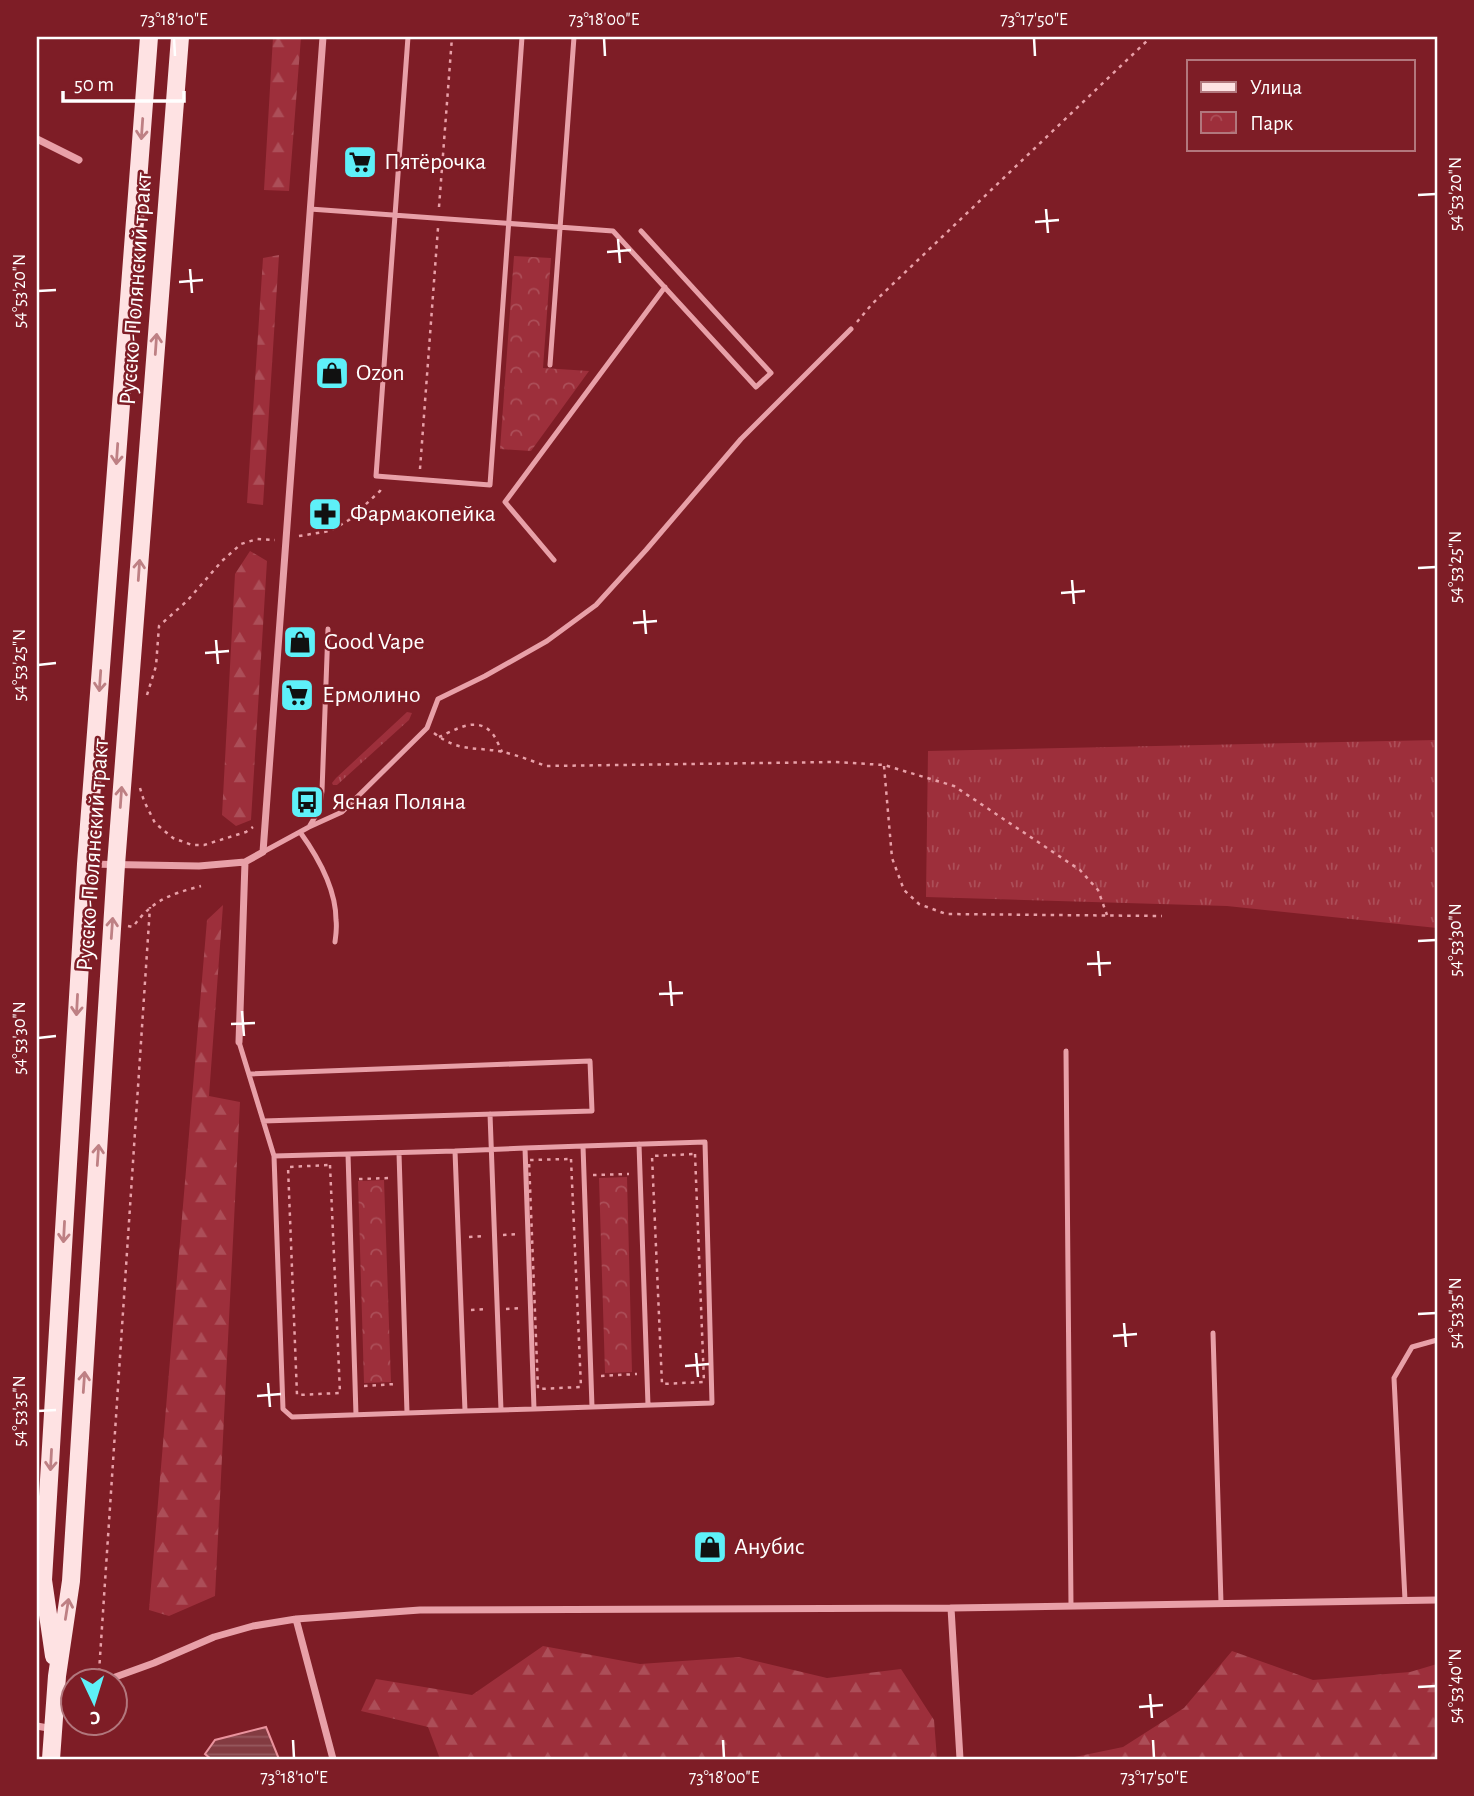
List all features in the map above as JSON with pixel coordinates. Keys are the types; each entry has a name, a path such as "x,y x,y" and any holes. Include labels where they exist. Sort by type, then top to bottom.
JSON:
{"main road":[{"name":"Русско-Полянский тракт","path":"57,1676 43,1580 86,864 149,37"},
{"name":"Русско-Полянский тракт","path":"51,1759 45,1728 55,1699 71,1581 116,865 180,37"}],"street":[{"path":"86,864 199,866 245,862 263,852 323,37"},
{"path":"37,139 79,160"},
{"path":"239,1042 245,862"},
{"path":"130,1672 214,1637 253,1626 296,1619 420,1610 951,1608 1437,1600"},
{"path":"951,1608 960,1759"},
{"path":"296,1619 333,1759"},
{"path":"55,1699 60,1697"}],"lane":[{"path":"408,37 376,476 490,485 522,37"},
{"path":"550,365 573,37"},
{"path":"310,209 613,231 756,387 771,373 641,231"},
{"path":"554,560 505,502 665,288"},
{"path":"263,852 342,812 427,728 438,699 547,641 596,605 741,439 851,329"},
{"path":"309,827 319,810 322,791 328,629"},
{"path":"300,832 314,852 332,895 337,918 335,942"},
{"path":"239,1042 274,1156 283,1409 292,1417 712,1402 705,1142 274,1156"},
{"path":"1066,1051 1071,1606"},
{"path":"248,1074 590,1061 592,1111 263,1121"},
{"path":"490,1114 501,1410"},
{"path":"639,1144 648,1405"},
{"path":"583,1146 592,1407"},
{"path":"525,1148 534,1409"},
{"path":"455,1151 465,1411"},
{"path":"399,1153 407,1413"},
{"path":"348,1154 356,1415"},
{"path":"1213,1333 1221,1603"},
{"path":"1405,1600 1394,1378 1412,1348 1437,1340"}],"path":[{"path":"420,480 452,37"},
{"path":"851,329 872,304 1151,37"},
{"path":"144,704 156,666 159,626 222,561 241,544 257,539 272,540 330,531 349,520 380,491 383,477"},
{"path":"439,737 466,724 480,725 491,732 502,752"},
{"path":"427,728 446,743 502,752 546,766 823,762 884,765 954,786 1080,870 1098,890 1107,915"},
{"path":"884,765 892,858 904,890 919,904 946,914 1162,916"},
{"path":"138,780 144,801 155,823 173,838 192,845 204,845 246,832 254,825"},
{"path":"123,924 133,927 149,907 173,894 201,886"},
{"path":"99,1666 149,907"},
{"path":"695,1154 704,1382 662,1384 661,1373 652,1156 695,1154"},
{"path":"571,1159 581,1387 538,1389 529,1160 571,1159"},
{"path":"330,1165 340,1387 340,1393 297,1395 288,1167 330,1165"},
{"path":"584,1175 640,1173"},
{"path":"331,1180 400,1178"},
{"path":"591,1376 661,1373"},
{"path":"340,1387 406,1383"}],"green space":[{"path":"273,37 301,37 289,191 264,190"},
{"path":"279,255 263,505 247,503 263,258"},
{"path":"514,256 551,258 543,368 589,371 531,451 500,449"},
{"path":"250,551 267,561 251,820 236,826 222,815 235,574"},
{"path":"407,712 412,713 409,720 337,785 333,785 336,778"},
{"path":"1437,740 1437,928 1227,906 926,897 928,751"},
{"path":"223,905 209,1096 240,1102 215,1596 169,1616 149,1610 207,920"},
{"path":"627,1177 632,1372 605,1373 599,1178"},
{"path":"384,1180 391,1382 364,1383 358,1181"},
{"path":"543,1646 640,1664 739,1657 827,1678 901,1669 934,1720 937,1759 440,1759 428,1727 361,1711 376,1679 472,1695"},
{"path":"1232,1651 1313,1680 1410,1672 1437,1664 1437,1759 1065,1759 1123,1747 1184,1708"}],"shaded area":[{"path":"266,1727 279,1759 211,1759 205,1754 215,1740"}],"place":[{"name":"Пятёрочка","path":"360,162"},
{"name":"Ozon","path":"332,373"},
{"name":"Фармакопейка","path":"325,514"},
{"name":"Good Vape","path":"300,642"},
{"name":"Ермолино","path":"297,695"},
{"name":"Ясная Поляна","path":"307,802"},
{"name":"Анубис","path":"710,1547"}]}
